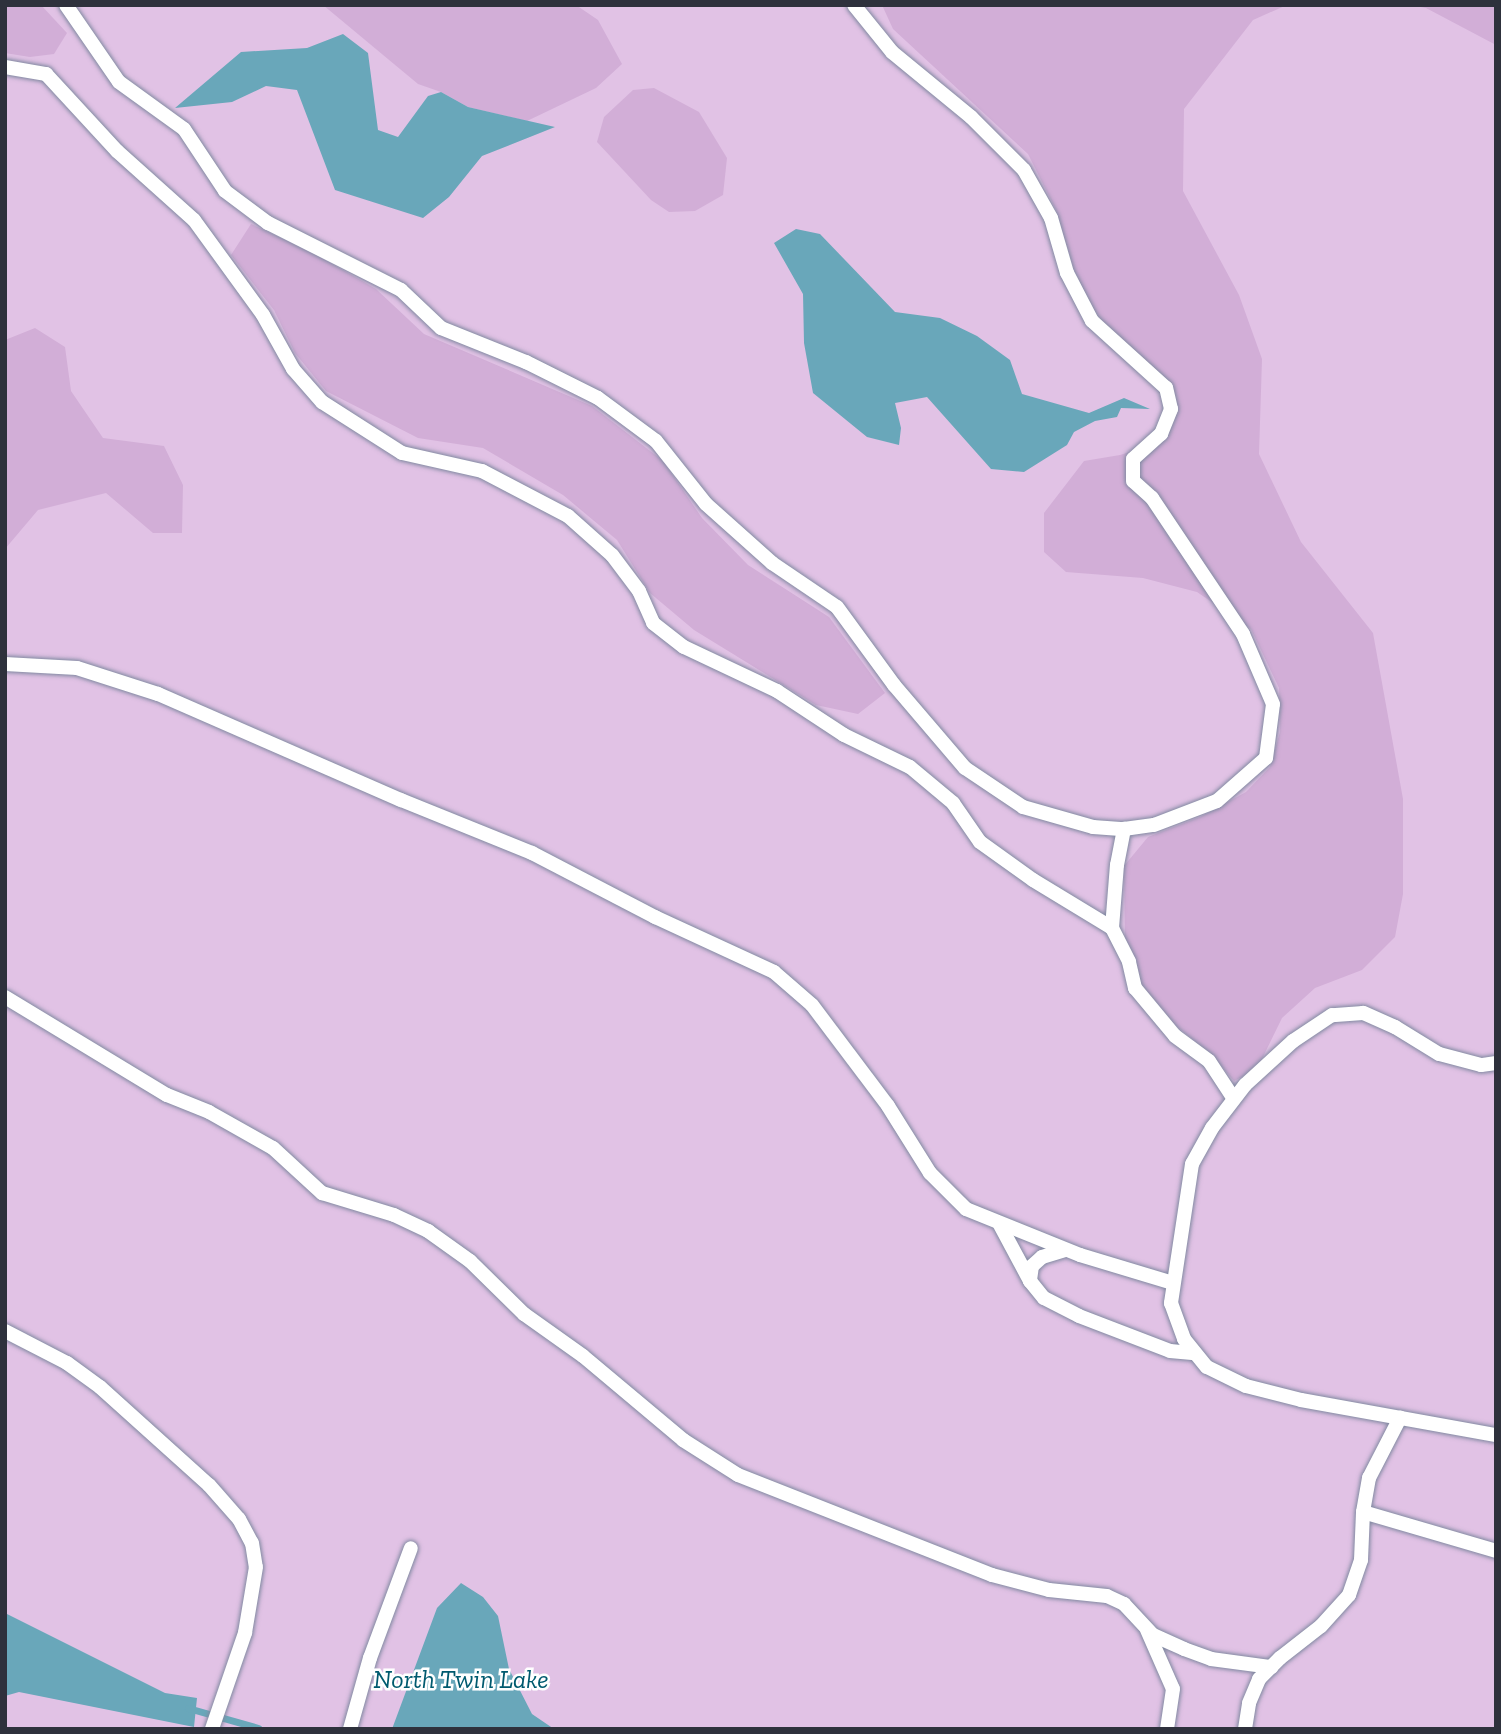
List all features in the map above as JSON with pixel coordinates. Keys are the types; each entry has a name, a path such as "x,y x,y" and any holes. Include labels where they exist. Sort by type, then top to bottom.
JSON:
{"lane":[{"path":"66,5 119,82 184,129 225,191 268,223 401,290 441,328 526,362 598,398 656,441 716,512 772,563 837,607 894,685 965,768 1023,807 1093,827 1124,829 1154,825 1217,801 1266,758 1273,704 1243,634 1152,498 1133,481 1133,459 1161,434 1171,409 1166,388 1092,321 1067,273 1051,218 1024,170 971,117 892,52 855,5"},
{"path":"5,67 46,74 117,151 194,220 263,315 293,369 322,402 402,453 482,471 568,516 612,555 639,591 653,623 684,647 777,691 844,735 910,767 953,803 980,842 1033,880 1112,928"},
{"path":"5,664 77,668 158,694 401,800 532,853 655,917 774,972 812,1005 888,1106 930,1173 966,1209 1065,1250 1172,1283"},
{"path":"1124,829 1117,865 1112,928 1129,962 1135,988 1175,1036 1209,1061 1234,1099"},
{"path":"5,997 167,1095 209,1112 273,1148 322,1193 394,1215 428,1231 470,1261 524,1314 583,1356 683,1440 738,1475 992,1575 1049,1590 1107,1597 1124,1604 1147,1629 1184,1649 1212,1659 1271,1667"},
{"path":"1496,1063 1481,1065 1439,1054 1395,1027 1363,1013 1332,1015 1293,1041 1245,1085 1212,1128 1192,1164 1171,1303 1184,1339 1207,1367 1246,1386 1301,1400 1496,1434"},
{"path":"1000,1225 1030,1281 1045,1298 1079,1316 1170,1351 1195,1353"},
{"path":"1030,1281 1032,1266 1042,1257 1065,1250"},
{"path":"5,1331 55,1356 100,1387 209,1485 239,1519 251,1543 256,1567 245,1633 212,1729"},
{"path":"1245,1729 1248,1703 1259,1679 1321,1626 1349,1595 1361,1560 1363,1512 1369,1478 1400,1418"},
{"path":"1363,1512 1496,1551"},
{"path":"351,1729 370,1658 411,1548"},
{"path":"1147,1629 1173,1689 1167,1729"}],"shaded area":[{"path":"5,5 1496,5 1496,1729 5,1729"},
{"path":"5,5 41,5 67,33 54,54 30,57 5,53"},
{"path":"323,5 576,5 598,20 622,64 596,88 527,121 468,107 441,92 418,84"},
{"path":"882,5 1287,5 1253,20 1184,109 1183,191 1239,295 1262,359 1259,454 1301,542 1373,633 1403,799 1403,894 1395,937 1362,970 1315,988 1282,1018 1257,1069 1234,1081 1211,1054 1175,1025 1138,980 1125,946 1124,866 1148,837 1200,817 1246,792 1270,767 1280,732 1279,688 1251,629 1197,592 1143,578 1066,572 1044,552 1044,513 1084,461 1120,455 1162,442 1173,411 1165,378 1109,330 1091,306 1074,270 1056,210 1028,154 893,29"},
{"path":"1410,5 1496,5 1496,45 1426,8"},
{"path":"654,88 699,112 727,158 723,195 695,211 669,212 651,200 597,142 604,117 633,90"},
{"path":"251,224 313,253 376,289 424,334 592,406 663,461 702,518 748,565 829,617 885,693 858,714 816,705 694,630 650,593 617,540 563,495 483,448 418,438 326,391 295,353 274,310 231,255"},
{"path":"35,328 65,347 71,391 103,438 164,446 183,485 182,533 153,533 106,493 38,510 5,549 5,340"}],"water":[{"path":"343,34 368,53 378,130 398,137 428,96 441,92 468,107 555,127 482,156 449,197 423,218 335,190 297,90 266,86 232,102 175,108 241,52 307,48"},
{"path":"796,229 820,234 895,312 940,318 977,336 1010,360 1022,394 1089,413 1124,398 1150,409 1121,408 1117,417 1095,421 1074,432 1067,445 1024,472 991,469 927,397 895,403 901,428 899,445 867,437 813,393 804,343 803,294 774,243"},
{"name":"North Twin Lake","path":"461,1583 483,1597 498,1616 509,1669 532,1714 554,1729 392,1729 437,1608"},
{"path":"5,1613 165,1693 197,1698 194,1727 19,1692 5,1696"}],"waterway":[{"path":"188,1708 258,1728"}]}
